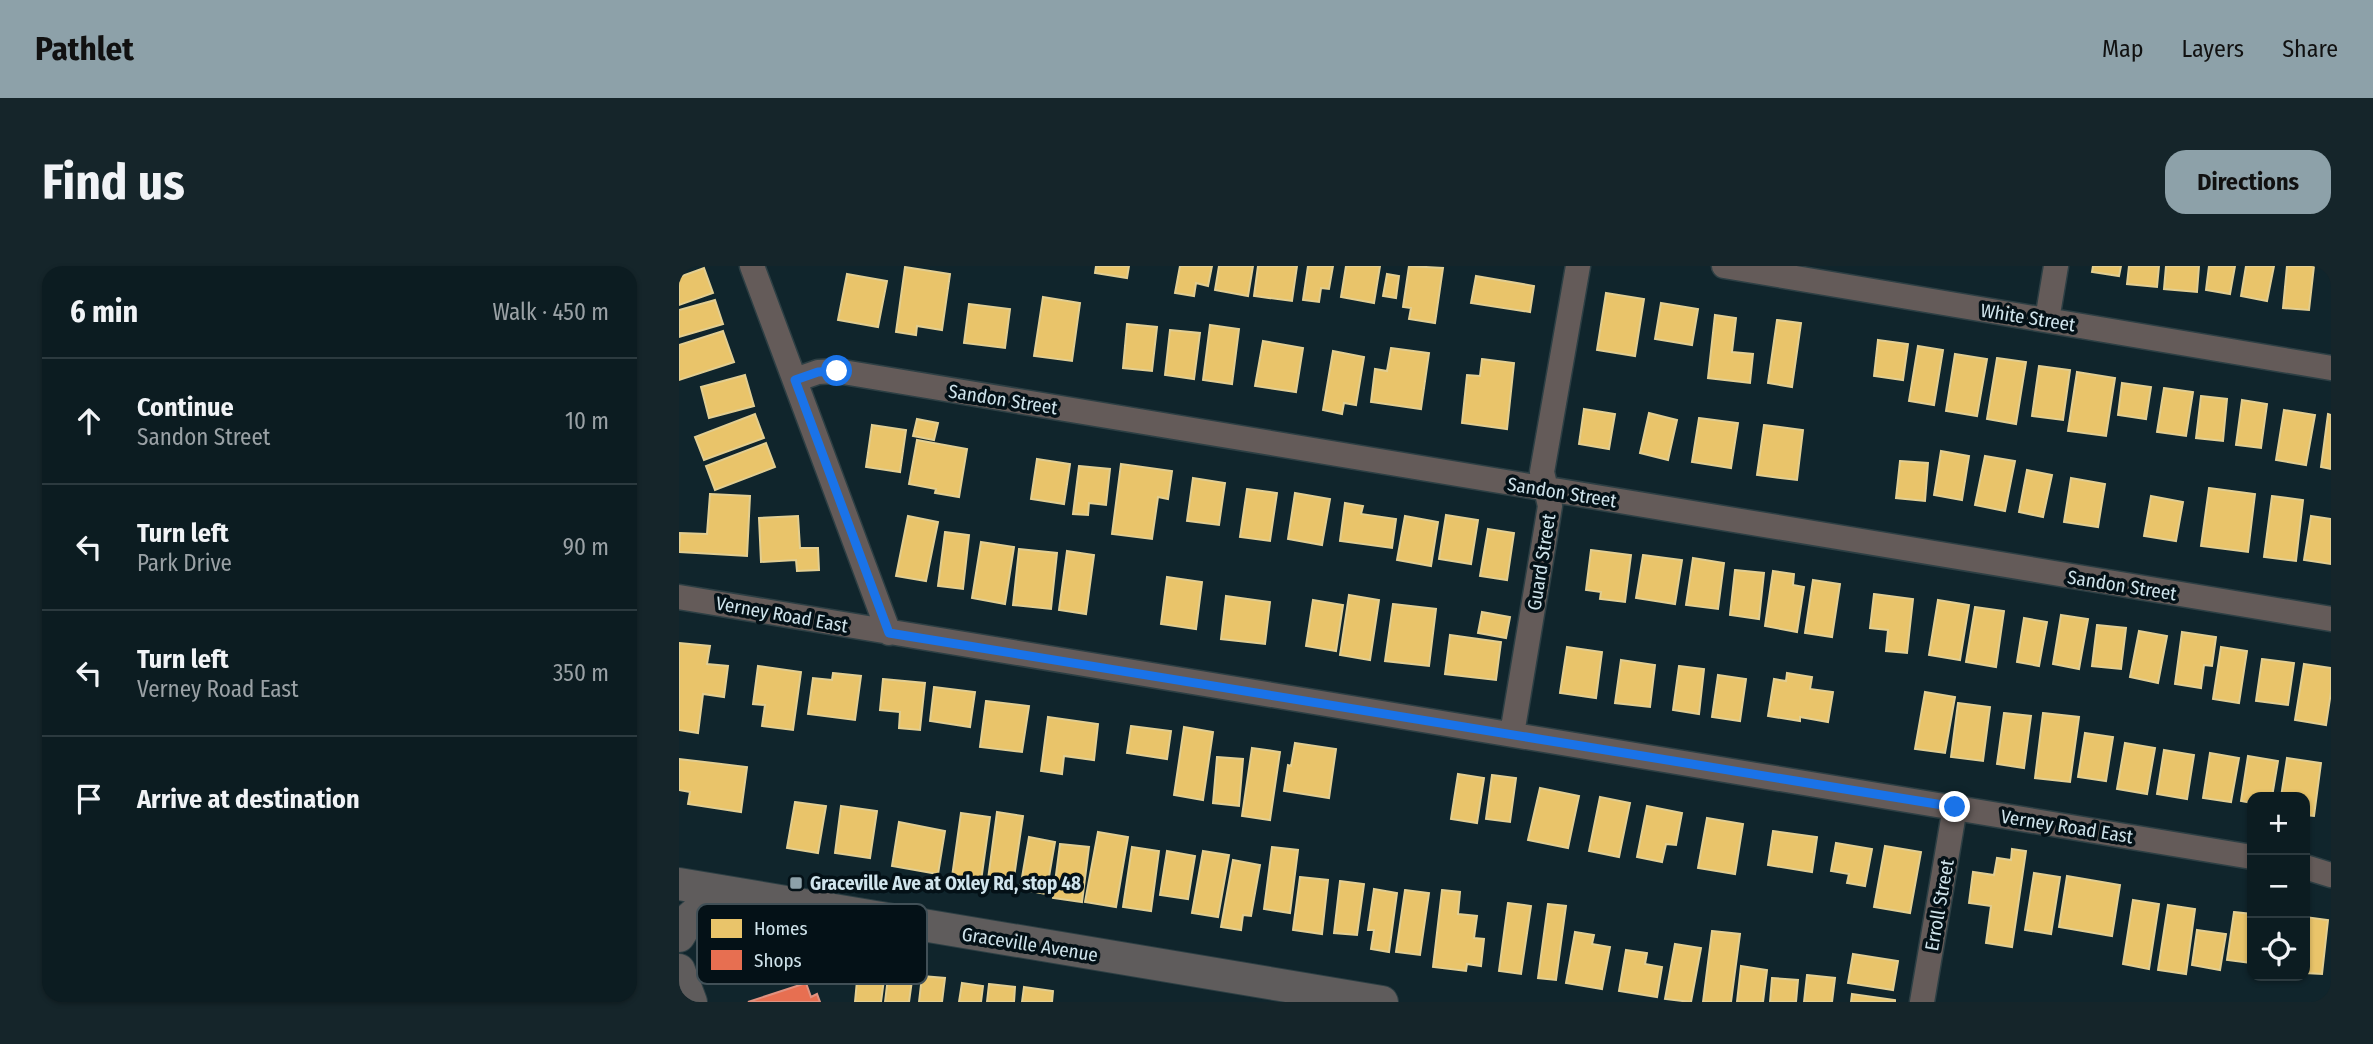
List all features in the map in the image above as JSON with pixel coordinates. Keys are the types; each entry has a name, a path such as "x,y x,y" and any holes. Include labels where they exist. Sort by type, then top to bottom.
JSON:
{"main road":[{"name":"Graceville Avenue","path":"679,884 798,904"},
{"path":"706,904 721,891"},
{"path":"679,936 697,912"},
{"name":"Graceville Avenue","path":"927,926 1382,1002"},
{"path":"679,970 691,1002"}],"street":[{"path":"752,266 889,633"},
{"name":"Guard Street","path":"1512,734 1550,506 1542,472 1578,266"},
{"name":"White Street","path":"1724,266 2331,368"},
{"path":"2047,320 2056,266"},
{"name":"Sandon Street","path":"795,380 818,372 837,371 2331,619"},
{"name":"Verney Road East","path":"679,597 2247,856"},
{"name":"Erroll Street","path":"1922,1002 1955,807"},
{"path":"2310,869 2331,875"}],"building: Homes":[{"path":"1096,266 1129,266 1127,278 1095,273"},
{"path":"1180,266 1212,266 1208,286 1196,283 1194,296 1175,293"},
{"path":"1219,266 1253,266 1248,296 1215,290"},
{"path":"1258,266 1297,266 1292,301 1254,296"},
{"path":"1308,266 1333,266 1329,289 1321,288 1319,302 1303,300"},
{"path":"1346,266 1380,266 1374,303 1341,297"},
{"path":"1409,266 1443,268 1435,323 1409,319 1411,308 1403,307"},
{"path":"2093,266 2121,266 2119,276 2092,272"},
{"path":"2129,266 2159,266 2157,287 2127,284"},
{"path":"2166,266 2199,266 2197,292 2164,289"},
{"path":"2209,266 2235,266 2230,294 2206,290"},
{"path":"2246,266 2274,266 2267,301 2241,296"},
{"path":"2287,266 2314,266 2309,310 2283,308"},
{"path":"905,267 950,274 942,330 917,326 916,335 896,332"},
{"path":"704,268 713,293 679,305 679,277"},
{"path":"847,274 887,281 878,327 838,320"},
{"path":"1387,274 1399,276 1396,298 1383,296"},
{"path":"1476,276 1534,286 1530,312 1471,303"},
{"path":"1606,293 1644,299 1635,356 1597,350"},
{"path":"1043,297 1080,303 1072,361 1034,356"},
{"path":"715,300 723,324 679,337 679,310"},
{"path":"1661,303 1698,309 1692,345 1655,339"},
{"path":"969,304 1010,309 1005,348 964,343"},
{"path":"1715,315 1736,318 1732,352 1753,354 1750,383 1708,378"},
{"path":"1777,320 1801,323 1792,387 1768,383"},
{"path":"1127,324 1157,327 1152,371 1123,368"},
{"path":"1210,325 1239,329 1232,384 1203,380"},
{"path":"1170,330 1200,333 1194,379 1165,375"},
{"path":"723,331 734,362 679,380 679,345"},
{"path":"1878,340 1908,344 1903,380 1874,376"},
{"path":"1263,341 1303,348 1296,392 1255,386"},
{"path":"1918,346 1943,350 1934,405 1909,401"},
{"path":"1391,348 1429,353 1421,409 1371,402 1375,369 1387,371"},
{"path":"1333,351 1364,357 1356,405 1344,403 1342,414 1323,410"},
{"path":"1955,354 1987,359 1977,416 1946,411"},
{"path":"1997,358 2026,362 2016,424 1987,419"},
{"path":"1482,359 1514,363 1507,429 1462,423 1467,375 1480,376"},
{"path":"2039,366 2070,370 2063,420 2032,416"},
{"path":"2077,372 2115,378 2106,436 2068,431"},
{"path":"745,375 754,406 709,418 701,387"},
{"path":"2122,383 2151,387 2146,419 2118,415"},
{"path":"2164,388 2193,392 2186,436 2157,432"},
{"path":"2201,396 2227,399 2223,441 2196,438"},
{"path":"2242,400 2267,404 2261,448 2236,445"},
{"path":"1584,409 1615,414 1609,449 1579,444"},
{"path":"2284,410 2315,415 2306,465 2276,460"},
{"path":"1649,413 1677,420 1668,460 1640,453"},
{"path":"755,414 764,438 704,460 695,437"},
{"path":"2328,414 2331,415 2331,469 2321,467"},
{"path":"1699,418 1738,423 1731,468 1692,462"},
{"path":"917,419 938,423 934,440 913,436"},
{"path":"872,425 906,430 900,472 866,467"},
{"path":"1764,425 1803,430 1797,480 1757,475"},
{"path":"917,440 967,449 959,497 935,493 936,489 909,484"},
{"path":"766,443 775,467 715,490 706,466"},
{"path":"1941,451 1969,456 1962,500 1934,495"},
{"path":"1985,456 2015,461 2005,511 1975,505"},
{"path":"1037,459 1070,464 1064,504 1031,499"},
{"path":"1900,461 1928,463 1925,501 1896,498"},
{"path":"1121,464 1172,471 1168,499 1158,497 1152,539 1112,534"},
{"path":"1079,466 1110,469 1106,505 1089,503 1088,515 1073,514"},
{"path":"2027,470 2052,475 2043,517 2019,512"},
{"path":"1193,478 1225,483 1219,525 1187,521"},
{"path":"2071,478 2105,484 2098,527 2064,522"},
{"path":"2209,488 2255,494 2248,552 2201,546"},
{"path":"1247,489 1277,493 1270,541 1240,537"},
{"path":"1295,493 1330,499 1322,545 1288,539"},
{"path":"710,494 750,496 747,556 679,552 680,533 707,534"},
{"path":"2151,496 2183,502 2176,541 2144,536"},
{"path":"2272,496 2303,500 2296,561 2264,557"},
{"path":"1345,503 1363,506 1361,514 1396,519 1392,548 1340,541"},
{"path":"1446,515 1478,520 1471,564 1439,559"},
{"path":"798,516 800,548 818,548 819,570 797,571 796,560 761,562 759,518"},
{"path":"908,516 938,522 926,581 896,576"},
{"path":"1405,516 1438,522 1431,566 1397,560"},
{"path":"2311,516 2331,519 2331,564 2304,560"},
{"path":"1488,529 1514,533 1507,580 1480,576"},
{"path":"945,532 969,535 963,589 938,586"},
{"path":"981,542 1014,547 1005,604 972,598"},
{"path":"1019,549 1057,553 1051,609 1013,605"},
{"path":"1591,550 1631,555 1625,602 1600,599 1601,592 1586,590"},
{"path":"1067,551 1094,555 1086,614 1059,610"},
{"path":"1643,555 1682,560 1675,604 1636,598"},
{"path":"1693,558 1724,563 1718,609 1686,605"},
{"path":"1735,570 1764,573 1759,619 1730,615"},
{"path":"1773,571 1794,574 1793,585 1804,587 1797,632 1765,626"},
{"path":"1167,577 1202,582 1196,629 1161,624"},
{"path":"1813,580 1840,584 1832,637 1805,633"},
{"path":"1874,594 1913,599 1907,653 1886,651 1888,630 1870,628"},
{"path":"1349,595 1379,600 1370,660 1340,655"},
{"path":"1226,596 1270,602 1265,644 1221,639"},
{"path":"1313,600 1343,605 1336,651 1306,646"},
{"path":"1938,600 1969,605 1960,660 1929,655"},
{"path":"1393,604 1436,609 1429,666 1385,661"},
{"path":"1975,607 2004,611 1996,667 1966,662"},
{"path":"1482,612 1510,617 1506,638 1478,633"},
{"path":"2061,615 2088,619 2079,669 2053,664"},
{"path":"2024,618 2047,622 2039,666 2017,662"},
{"path":"2097,625 2126,628 2121,669 2092,666"},
{"path":"2139,631 2167,636 2158,683 2130,677"},
{"path":"2182,632 2216,637 2212,666 2204,665 2201,688 2175,684"},
{"path":"1450,635 1501,642 1496,680 1445,674"},
{"path":"679,643 710,646 707,664 728,666 724,697 703,694 698,733 679,730"},
{"path":"1567,647 1602,652 1596,698 1560,693"},
{"path":"2221,647 2247,651 2239,703 2213,699"},
{"path":"2262,659 2294,663 2288,705 2256,701"},
{"path":"1621,660 1655,665 1650,707 1615,703"},
{"path":"2304,664 2331,668 2326,725 2295,720"},
{"path":"758,666 801,672 793,730 762,726 765,705 753,704"},
{"path":"1679,666 1704,669 1699,714 1673,710"},
{"path":"833,673 861,676 855,720 808,714 813,678 832,680"},
{"path":"1787,673 1812,677 1810,689 1833,692 1828,722 1800,717 1800,721 1768,716 1774,679 1786,681"},
{"path":"1718,675 1746,679 1740,721 1712,717"},
{"path":"883,679 925,683 920,730 899,728 900,712 880,710"},
{"path":"934,687 975,692 970,727 930,721"},
{"path":"1925,692 1955,697 1945,753 1915,749"},
{"path":"986,701 1029,706 1022,752 980,747"},
{"path":"1958,703 1990,707 1983,761 1951,757"},
{"path":"2004,713 2031,716 2024,768 1997,764"},
{"path":"2043,713 2079,717 2070,782 2035,778"},
{"path":"1048,717 1098,724 1094,760 1064,756 1062,774 1041,771"},
{"path":"1131,726 1171,731 1167,759 1127,753"},
{"path":"1184,727 1213,732 1203,800 1174,795"},
{"path":"2085,733 2113,737 2106,781 2078,777"},
{"path":"1295,743 1336,749 1329,798 1284,791"},
{"path":"2125,743 2155,748 2147,794 2117,789"},
{"path":"1252,748 1280,752 1270,820 1242,816"},
{"path":"2164,750 2194,755 2187,799 2157,794"},
{"path":"2210,753 2239,758 2231,802 2203,798"},
{"path":"2248,756 2278,761 2273,792 2247,792 2247,802 2241,801"},
{"path":"1217,757 1243,759 1239,806 1213,803"},
{"path":"2287,758 2321,763 2314,816 2310,816 2310,792 2282,792"},
{"path":"679,759 747,767 741,812 688,804 690,792 679,790"},
{"path":"1458,774 1484,778 1477,823 1451,819"},
{"path":"1492,775 1516,778 1510,822 1486,819"},
{"path":"1540,788 1579,796 1568,848 1528,840"},
{"path":"1600,797 1630,803 1619,857 1589,851"},
{"path":"795,802 826,806 818,853 787,848"},
{"path":"841,806 877,811 870,858 835,853"},
{"path":"1647,806 1682,813 1676,845 1666,844 1662,862 1637,857"},
{"path":"997,812 1023,816 1012,891 987,887"},
{"path":"961,813 990,817 980,888 951,884"},
{"path":"1707,818 1743,824 1735,874 1698,868"},
{"path":"899,822 945,831 938,874 892,866"},
{"path":"1773,831 1817,837 1812,872 1768,865"},
{"path":"1098,832 1128,837 1116,907 1085,902"},
{"path":"1029,837 1055,842 1046,894 1020,889"},
{"path":"1836,843 1872,849 1865,886 1847,883 1849,874 1831,871"},
{"path":"1060,844 1089,847 1082,902 1053,898"},
{"path":"1885,846 1921,852 1910,913 1874,907"},
{"path":"1132,847 1159,851 1151,911 1123,907"},
{"path":"1272,847 1298,850 1290,913 1264,909"},
{"path":"2012,849 2026,851 2012,947 1986,943 1991,906 1969,903 1973,872 1994,875 1997,858 2011,860"},
{"path":"1167,851 1195,856 1188,899 1160,895"},
{"path":"1203,851 1229,855 1218,917 1192,913"},
{"path":"1233,860 1260,865 1251,916 1243,915 1241,930 1221,927"},
{"path":"2034,873 2060,877 2051,934 2025,930"},
{"path":"2067,876 2120,885 2112,936 2059,927"},
{"path":"1300,877 1328,880 1322,934 1293,930"},
{"path":"1340,881 1364,884 1357,935 1334,933"},
{"path":"1374,889 1397,893 1389,952 1371,949 1374,930 1368,930"},
{"path":"1405,890 1429,893 1420,955 1396,952"},
{"path":"1442,890 1460,892 1458,914 1477,916 1474,938 1484,939 1481,966 1467,964 1466,971 1433,967"},
{"path":"2133,900 2159,904 2149,969 2123,964"},
{"path":"1508,903 1531,906 1521,974 1499,971"},
{"path":"1548,904 1566,906 1556,980 1538,978"},
{"path":"2168,905 2195,909 2186,974 2158,970"},
{"path":"2234,912 2247,913 2247,962 2227,960"},
{"path":"2310,918 2328,920 2322,974 2310,973"},
{"path":"2197,930 2226,934 2220,970 2192,965"},
{"path":"1712,931 1740,934 1731,1002 1703,1002"},
{"path":"1575,932 1594,935 1592,944 1610,947 1602,989 1566,983"},
{"path":"1675,944 1701,948 1691,1002 1665,999"},
{"path":"1626,950 1647,953 1645,964 1662,967 1657,997 1619,991"},
{"path":"1853,954 1898,961 1893,990 1848,983"},
{"path":"1741,966 1767,970 1763,1002 1737,1002"},
{"path":"1807,975 1835,978 1832,1002 1804,1002"},
{"path":"927,976 945,978 942,1002 919,1002 921,984 927,984"},
{"path":"1772,978 1798,980 1796,1002 1770,1002"},
{"path":"962,983 983,986 981,1002 959,1002"},
{"path":"857,984 883,984 881,1002 855,1002"},
{"path":"887,984 911,984 909,1002 885,1002"},
{"path":"989,984 1015,987 1014,1002 987,1002"},
{"path":"1024,987 1053,991 1052,1002 1022,1002"},
{"path":"1852,994 1895,1000 1895,1002 1851,1002"}],"building: Shops":[{"path":"806,984 811,997 817,994 820,1002 748,1002"}],"place":[{"name":"Graceville Ave at Oxley Rd, stop 48","path":"796,883"}],"route":[{"path":"837,371 824,370 795,380 889,633 1955,807"}]}
